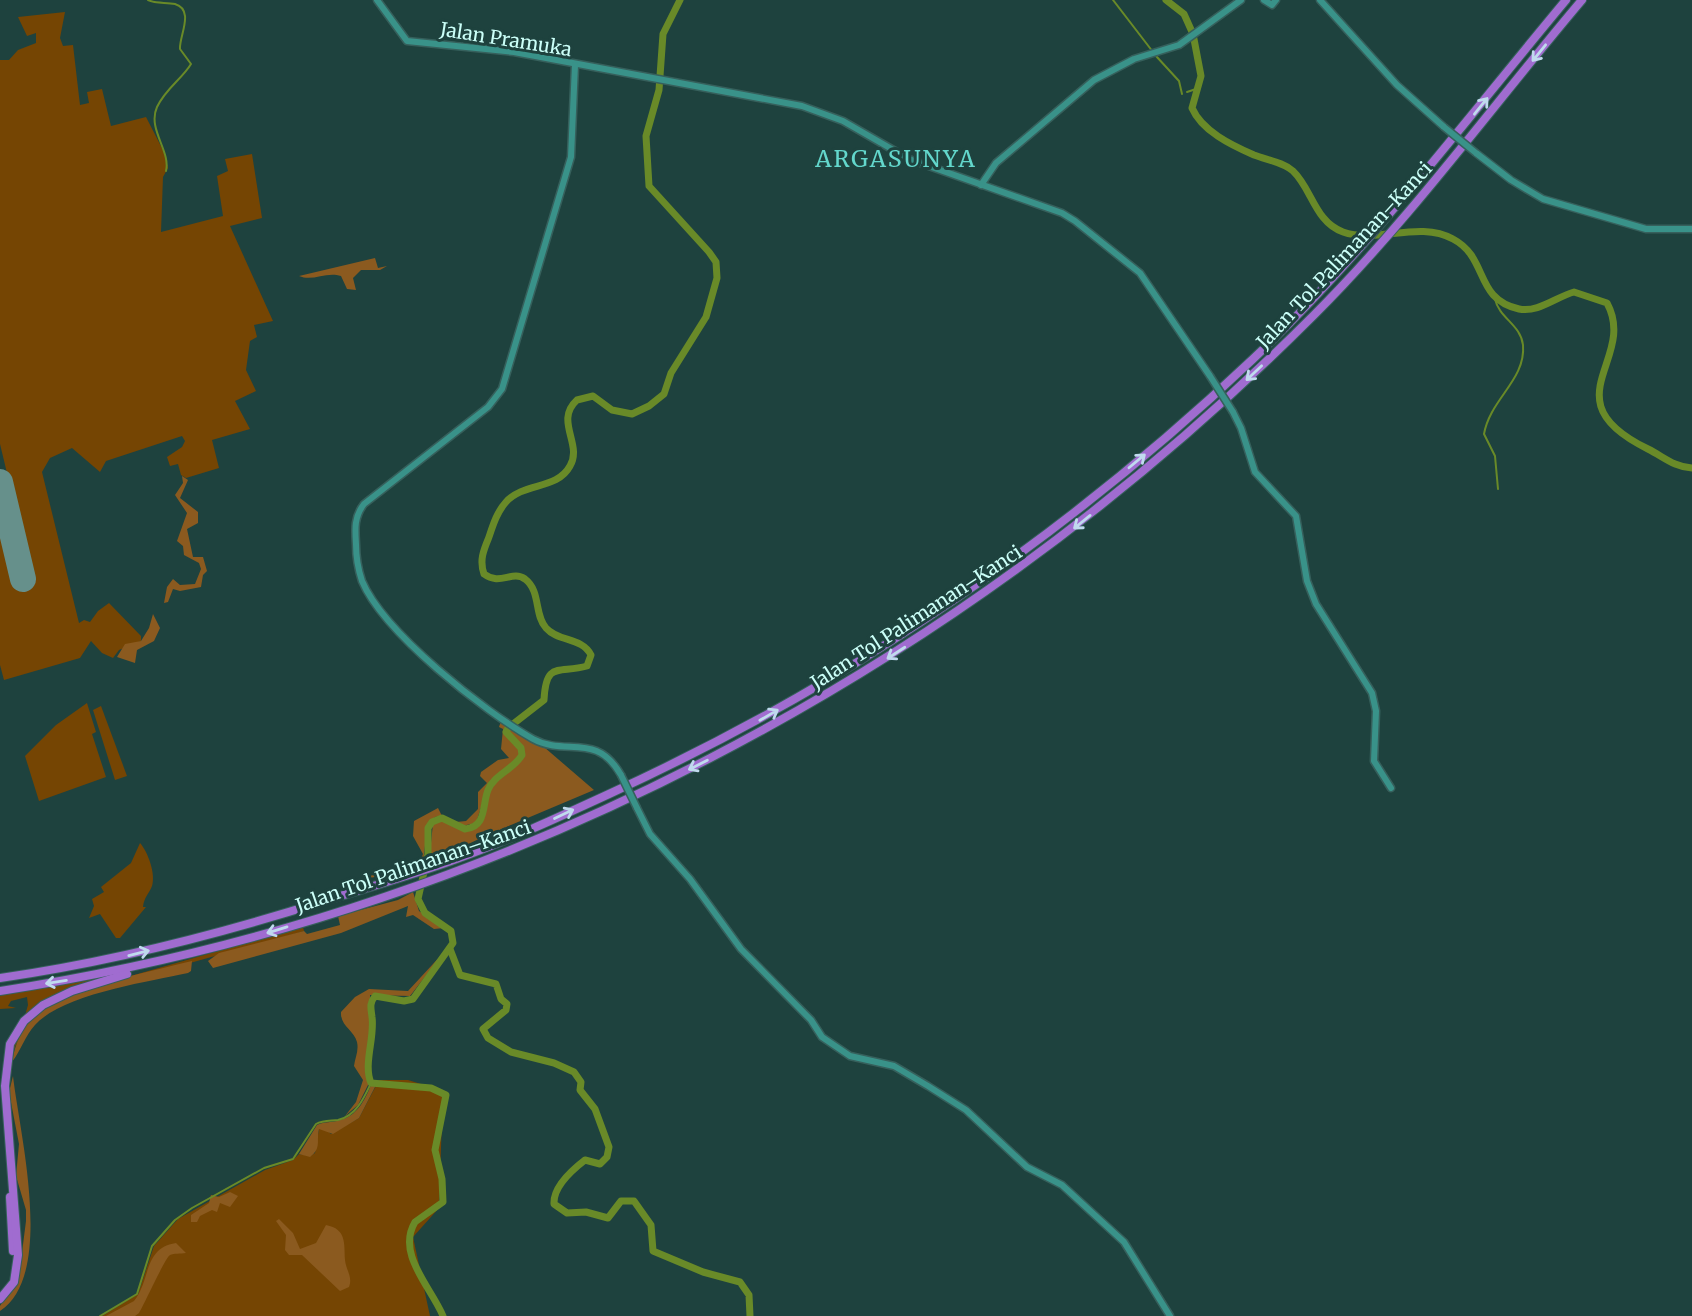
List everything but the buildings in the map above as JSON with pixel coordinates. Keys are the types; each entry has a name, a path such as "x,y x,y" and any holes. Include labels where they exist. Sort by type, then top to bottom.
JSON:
{"highway":[{"name":"Jalan Tol Palimanan–Kanci","path":"0,978 97,963 238,928 407,876 543,824 702,750 764,718 890,644 1005,565 1101,491 1254,358 1390,215 1566,0"},
{"name":"Jalan Tol Palimanan–Kanci","path":"0,991 99,975 193,955 411,886 546,836 660,785 765,730 896,653 1056,543 1255,372 1353,273 1445,171 1582,0"},
{"path":"0,1299 14,1282 18,1265 5,1071 6,1057 16,1032 35,1011 62,995 193,955"},
{"path":"0,1056 14,1258 9,1280 0,1292"}],"street":[{"name":"Jalan Pramuka","path":"377,0 407,41 514,52 813,109 844,122 909,159 1062,214 1135,268 1159,298 1233,411 1255,472 1296,516 1307,581 1316,604 1372,693 1376,711 1374,761 1391,789"},
{"path":"981,185 996,163 1083,89 1122,64 1181,44 1241,0"},
{"path":"1264,0 1272,5 1276,0"},
{"path":"1320,0 1402,91 1511,180 1544,199 1646,229 1692,229"},
{"path":"575,65 571,157 502,389 486,408 371,497 359,511 355,523 358,567 363,582 378,606 434,668 505,720 544,743 594,749 614,764 650,834 690,879 738,945 811,1020 822,1037 850,1056 889,1064 928,1086 966,1110 1027,1167 1062,1185 1124,1242 1170,1316"}],"shaded area":[{"path":"65,12 60,38 63,46 73,45 80,105 89,103 87,92 102,89 111,126 146,117 164,152 168,168 163,177 161,232 223,216 217,176 228,171 225,159 252,154 262,218 230,226 273,321 254,325 257,337 250,341 246,370 256,391 235,401 250,429 212,440 219,468 186,478 181,475 178,464 170,466 167,457 182,447 185,441 182,436 106,461 100,472 72,448 50,458 42,472 79,623 84,620 90,622 98,611 109,603 141,636 141,641 119,650 113,658 102,653 91,641 80,658 4,680 0,665 0,520 15,581 32,577 0,444 0,60 9,60 18,50 36,43 36,33 27,36 18,17"},
{"path":"375,258 378,268 387,266 380,270 361,270 353,278 356,290 347,289 341,276 299,276"},
{"path":"182,476 188,480 180,498 198,512 198,523 187,529 193,557 203,557 207,571 203,575 201,587 180,591 173,589 168,602 164,603 167,587 173,579 180,585 195,584 201,569 199,563 184,555 183,546 177,541 187,513 175,495 183,483"},
{"path":"153,614 160,628 154,641 137,650 135,663 117,657 125,644 141,641"},
{"path":"87,703 96,732 92,734 106,777 39,801 25,756 56,725"},
{"path":"101,706 127,776 115,780 93,710"},
{"path":"502,718 508,725 504,732 519,749 520,754 515,763 487,789 476,823 462,826 456,822 466,821 478,809 478,792 487,783 480,776 481,772 498,760 509,758 501,749 503,729 499,727"},
{"path":"512,728 544,747 594,790 429,863 433,823 442,820 465,830 478,825 492,786 524,755 522,747 508,732"},
{"path":"438,808 442,816 435,817 427,828 423,863 402,872 353,881 420,861 423,854 413,836 414,821"},
{"path":"140,843 150,863 152,886 145,898 143,907 146,907 120,938 116,938 100,914 89,918 94,906 92,899 104,892 101,887 131,863"},
{"path":"413,892 419,911 444,928 434,929 413,915 406,917 408,906 341,933 213,968 208,961 219,953 304,931 307,934 340,925 338,916 398,900"},
{"path":"303,927 304,931 301,932 65,998 20,1037 14,1049 9,1092 11,1050 21,1029 37,1012 78,991"},
{"path":"445,951 410,996 370,995 372,1035 366,1071 369,1083 358,1105 345,1116 356,1102 363,1080 354,1066 357,1042 343,1021 341,1012 355,997 369,989 408,991"},
{"path":"192,961 191,971 188,973 85,997 48,1014 32,1029 12,1062 23,1030 32,1019 52,1005 69,996 111,982"},
{"path":"106,977 24,1019 27,997 11,1001 8,1006 16,1008 0,1009 0,995"},
{"path":"13,1076 30,1201 30,1235 26,1267 17,1293 0,1311 0,1306 19,1276 26,1221 26,1210 16,1176 19,1144 9,1092"},
{"path":"379,1080 408,1080 447,1092 442,1118 439,1208 413,1237 430,1316 102,1316 138,1294 154,1246 178,1219 265,1170 293,1160 299,1154 310,1156 315,1153 319,1129 326,1129 331,1134 359,1118"},
{"path":"371,1085 376,1085 359,1118 333,1134 319,1129 314,1154 310,1157 299,1154 317,1125 351,1115 363,1102"},
{"path":"230,1192 238,1196 230,1207 220,1203 217,1212 212,1210 200,1216 197,1222 191,1222 191,1215 209,1203 211,1195 219,1197"},
{"path":"279,1219 293,1233 300,1249 316,1243 326,1225 338,1230 344,1243 349,1287 340,1291 302,1255 289,1255 285,1250 286,1235 276,1221"},
{"path":"176,1243 186,1253 172,1254 167,1258 139,1313 135,1316 106,1316 134,1301 158,1251"}],"waterway":[{"path":"148,0 181,7 185,24 180,49 191,64 165,94 155,115 157,132 167,163 166,171"},
{"path":"443,1316 412,1258 410,1234 415,1222 443,1202 442,1179 435,1150 446,1095 431,1088 371,1083 368,1068 371,1004 375,996 404,1001 413,999 453,943 451,931 425,913 418,899 428,854 428,828 432,822 442,818 465,829 477,824 491,785 522,755 521,748 506,732 508,728 544,700 545,687 551,674 587,666 591,655 582,645 557,636 546,628 540,617 536,596 525,579 515,576 495,579 484,574 483,555 498,514 513,496 557,479 570,466 573,449 568,416 577,400 593,396 612,410 632,414 649,406 664,394 671,373 706,317 717,278 716,262 649,186 646,136 659,90 663,34 680,0"},
{"path":"1113,0 1153,52"},
{"path":"1166,0 1184,14 1193,34 1201,76 1192,108 1203,124 1236,147 1280,163 1293,171 1326,221 1343,232 1356,235 1426,232 1453,239 1464,247 1495,297 1505,304 1519,309 1533,309 1574,292 1607,303 1614,324 1599,396 1604,414 1619,431 1669,461 1692,468"},
{"path":"1156,56 1179,81 1182,94"},
{"path":"1187,92 1196,89"},
{"path":"1495,299 1497,306 1518,332 1523,345 1519,369 1493,410 1484,434 1495,456 1498,489"},
{"path":"450,949 460,975 496,984 501,999 507,1004 506,1010 483,1029 488,1038 511,1052 554,1063 574,1072 581,1082 580,1090 595,1109 609,1147 607,1157 600,1164 585,1160 564,1179 554,1204 567,1213 586,1212 608,1218 621,1201 634,1201 651,1225 653,1251 703,1272 740,1282 749,1295 750,1316"},
{"path":"100,1316 137,1294 152,1246 175,1220 264,1168 293,1159 316,1124 350,1115 359,1106 371,1083"}],"runway":[{"path":"0,482 23,579"}],"district":[{"name":"ARGASUNYA","path":"896,158"}]}
